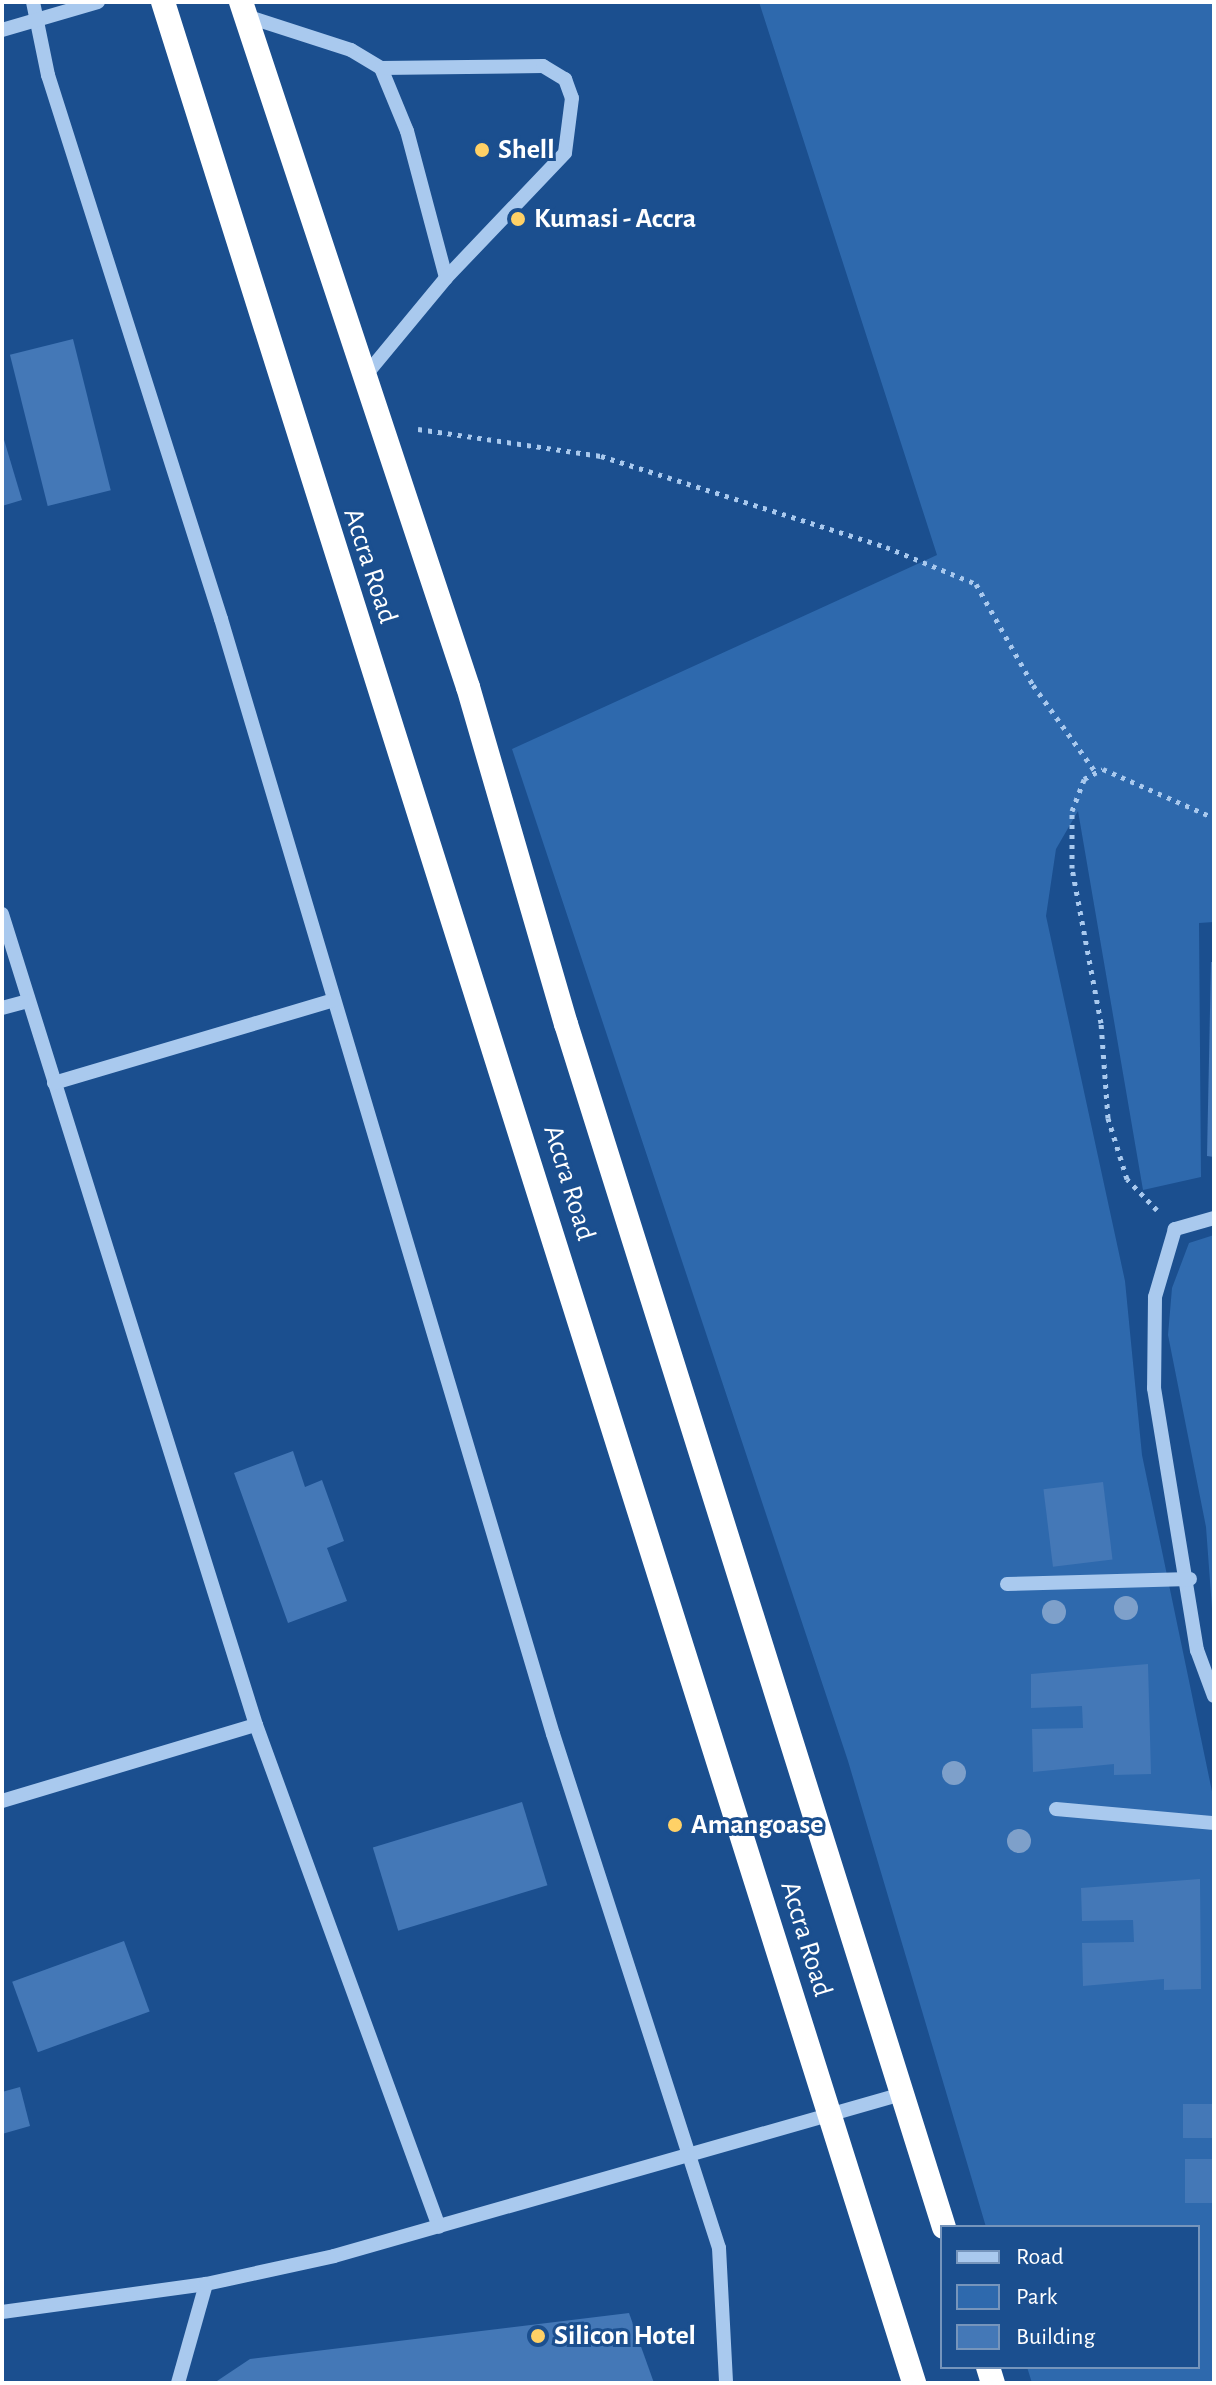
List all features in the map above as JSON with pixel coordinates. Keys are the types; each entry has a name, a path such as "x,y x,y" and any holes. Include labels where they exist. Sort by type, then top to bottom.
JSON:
{"highway":[{"name":"Accra Road","path":"163,2 914,2383"},
{"name":"Accra Road","path":"243,9 468,687 566,1024 943,2225"}],"street":[{"path":"33,2 48,75 334,1000 685,2156 719,2248 726,2383"},
{"path":"2,30 98,2"},
{"path":"243,9 351,50 381,68 543,66 565,79 572,98 565,153 446,278 364,377"},
{"path":"381,68 427,193 446,278"},
{"path":"2,914 256,1725 439,2227"},
{"path":"54,1083 334,1000"},
{"path":"2,1008 28,1001"},
{"path":"1214,1218 1175,1229 1155,1297 1154,1388 1190,1579 1197,1650 1214,1696"},
{"path":"1007,1584 1190,1579"},
{"path":"2,1801 256,1725"},
{"path":"1056,1809 1214,1823"},
{"path":"2,2312 206,2284 439,2227 902,2094"},
{"path":"178,2383 206,2284"}],"path":[{"path":"379,423 601,456 886,547 976,584 1033,685 1094,770 1214,818"},
{"path":"1094,770 1079,787 1072,811 1072,868 1101,1023 1108,1118 1127,1179 1175,1229"}],"green space":[{"path":"759,2 1214,2 1214,922 1199,923 1201,1177 1143,1190 1078,811 1056,849 1046,916 1125,1281 1142,1455 1214,1801 1214,2383 1032,2383 1028,2369 1200,2369 1200,2225 985,2225 848,1761 512,749 937,555"},
{"path":"1214,1235 1214,1636 1206,1527 1168,1335 1172,1288 1189,1243"}],"building":[{"path":"73,339 111,490 48,506 10,355"},
{"path":"2,433 22,500 2,506"},
{"path":"1211,962 1214,962 1214,1157 1207,1156"},
{"path":"293,1451 305,1487 322,1480 344,1541 327,1548 347,1601 288,1623 234,1473"},
{"path":"1103,1482 1113,1559 1053,1567 1043,1489"},
{"path":"1148,1664 1151,1774 1114,1775 1114,1764 1033,1772 1032,1729 1083,1728 1082,1706 1031,1708 1031,1674"},
{"path":"522,1802 547,1885 398,1931 373,1848"},
{"path":"1200,1879 1201,1989 1164,1990 1164,1979 1083,1986 1082,1943 1134,1942 1133,1920 1082,1921 1081,1888"},
{"path":"124,1941 150,2011 38,2052 12,1982"},
{"path":"20,2087 30,2126 2,2134 2,2092"},
{"path":"1183,2104 1214,2104 1214,2138 1183,2138"},
{"path":"1185,2159 1214,2159 1214,2203 1185,2203"},
{"name":"Silicon Hotel","path":"629,2313 654,2383 214,2383 250,2359"}],"place":[{"name":"Shell","path":"482,150"},
{"name":"Kumasi - Accra","path":"518,219"},
{"name":"Amangoase","path":"675,1825"},
{"name":"Silicon Hotel","path":"538,2336"}]}
